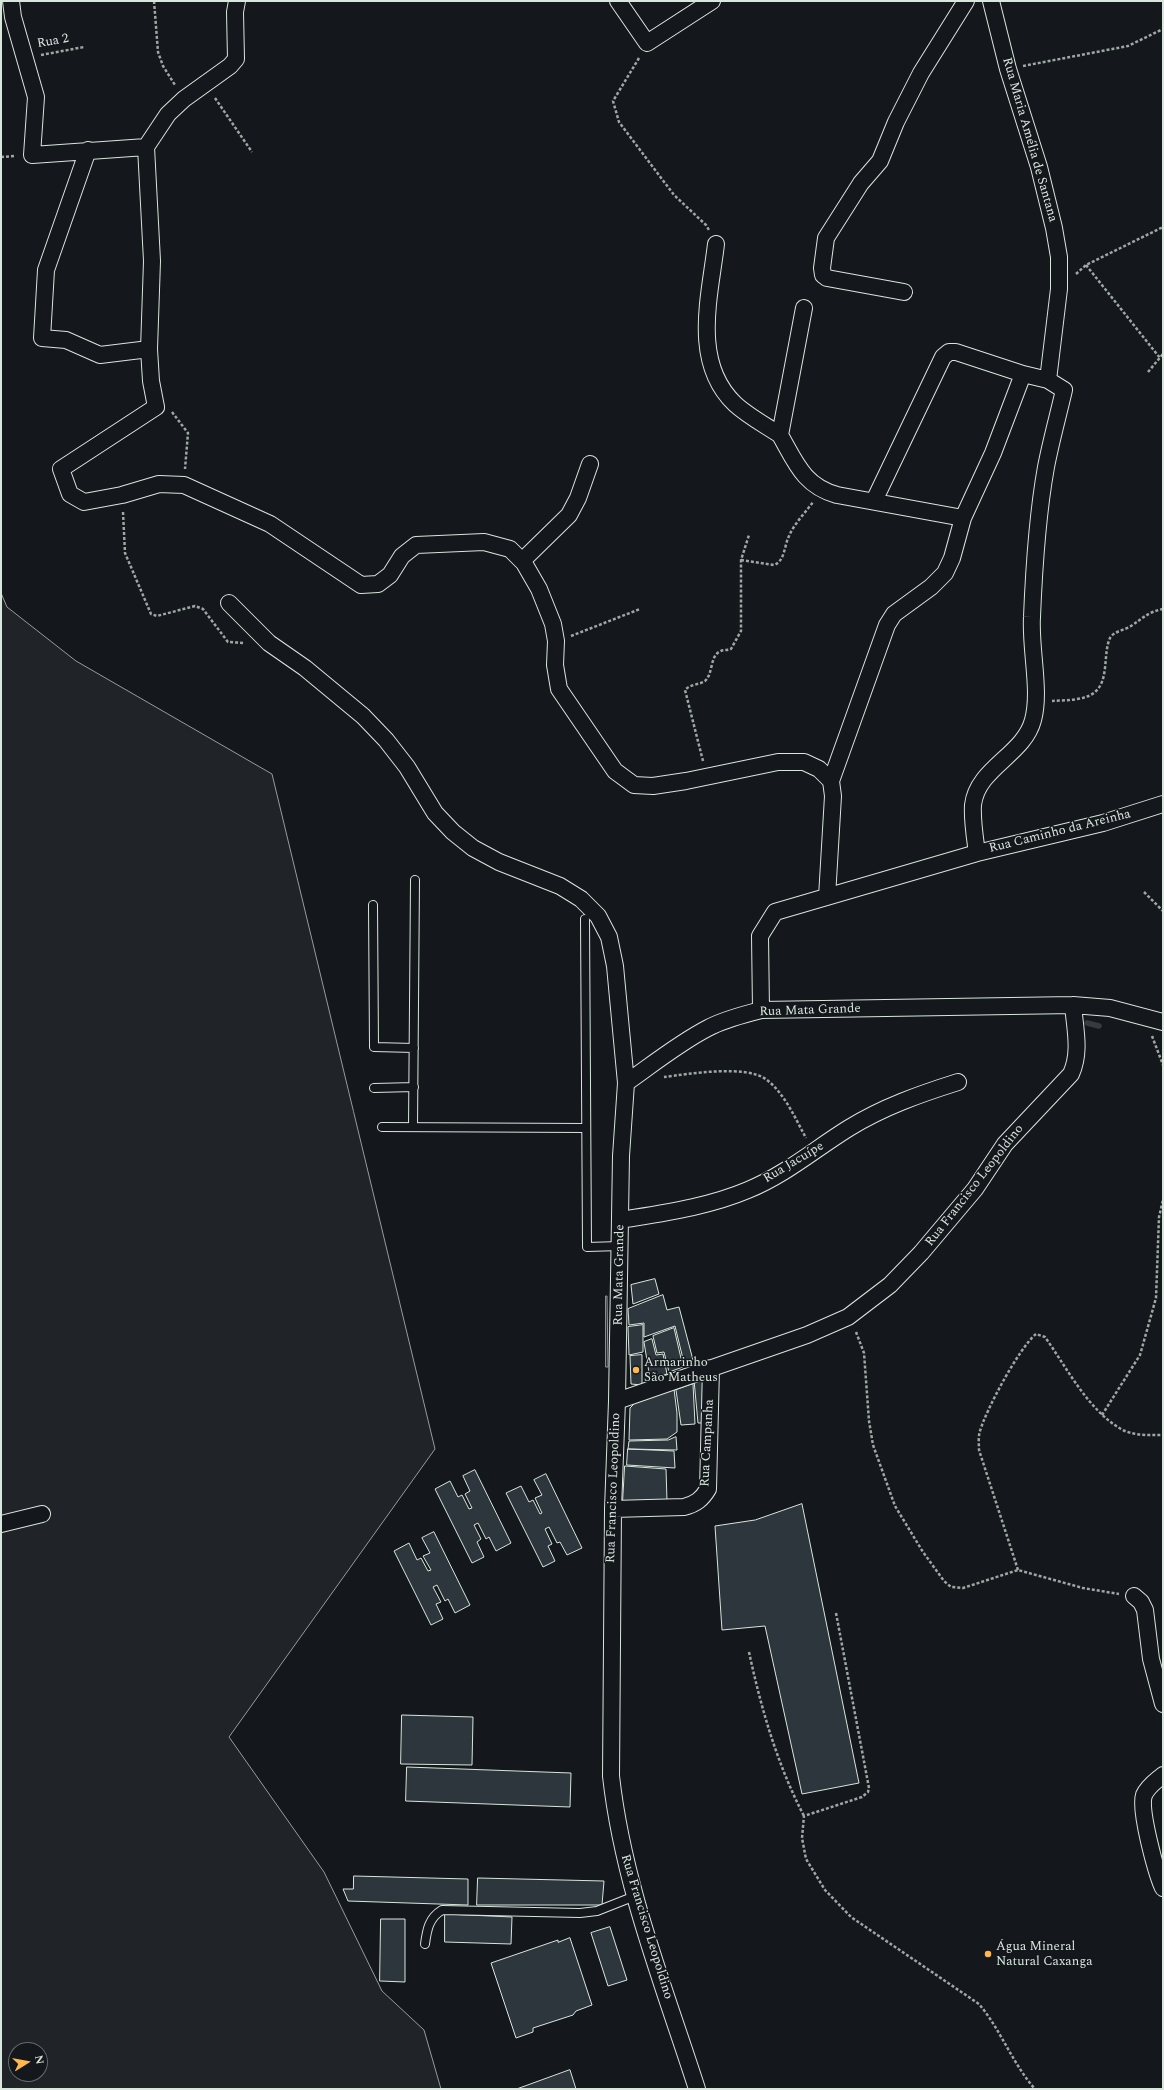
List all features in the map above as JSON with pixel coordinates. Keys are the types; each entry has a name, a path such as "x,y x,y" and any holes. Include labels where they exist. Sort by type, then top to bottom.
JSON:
{"street":[{"path":"11,1 13,16 36,97 32,155 146,147"},
{"path":"237,1 235,12 236,59 230,66 184,99 168,114 146,147 152,261 149,349 150,381 156,407 61,470 70,494 84,502 122,495 159,484 184,485 270,524 361,584 378,584 390,575 402,556 416,545 484,542 510,549 522,561 539,589 553,624 556,641 555,664 559,689 615,771 634,785 653,786 708,777 778,762 804,762 819,769 831,781"},
{"path":"618,1 648,43 712,1"},
{"path":"904,292 828,278 824,274 822,268 826,238 861,183 880,161 896,122 921,73 966,1"},
{"name":"Rua Maria Amélia de Santana","path":"991,1 1008,69 1039,167 1054,228 1059,257 1059,289 1048,380"},
{"path":"88,150 46,270 42,338 66,340 100,355 149,349"},
{"path":"716,244 706,322 707,353 717,380 734,403 780,435 806,478 822,491 963,518"},
{"path":"780,435 804,308"},
{"path":"874,501 943,357 949,352 956,352 1023,374 1048,380 1064,390 1046,467 1035,546 1032,624 1035,704 1033,720 1022,742 982,783 976,794 973,805 973,820 977,853"},
{"path":"827,897 833,796 831,781 887,625 894,614 931,587 944,573 952,558 963,518 993,453 1023,374"},
{"path":"522,561 569,515 590,464"},
{"path":"229,603 269,643 305,668 363,716 386,740 407,767 435,813 453,832 473,848 499,862 560,886 581,899 598,916 609,937 615,966 626,1083"},
{"name":"Rua Caminho da Areinha","path":"761,1010 760,936 775,912 977,853 1103,823 1163,804"},
{"name":"Rua Mata Grande","path":"617,1401 621,1156 626,1083 688,1039 710,1027 734,1017 761,1010 1073,1005 1110,1008 1163,1022"},
{"name":"Rua Francisco Leopoldino","path":"697,2089 634,1896 617,1823 611,1776 613,1509 617,1401 807,1335 848,1317 890,1285 921,1253 975,1190 1005,1144 1071,1074 1076,1063 1077,1049 1073,1005"},
{"name":"Rua Jacuípe","path":"621,1220 707,1204 748,1190 815,1152 848,1128 878,1112 913,1097 958,1082"},
{"name":"Rua Campanha","path":"613,1509 684,1508 694,1504 702,1498 708,1489 711,1368"},
{"path":"1,1524 42,1514"},
{"path":"1134,1596 1141,1602 1145,1610 1151,1659 1163,1704"},
{"path":"1163,1775 1149,1787 1142,1803 1155,1864 1163,1888"}],"lane":[{"path":"413,1127 415,880"},
{"path":"373,905 374,1047 414,1048"},
{"path":"585,919 586,1248 620,1246"},
{"path":"374,1088 414,1087"},
{"path":"382,1127 586,1128"},
{"path":"425,1944 427,1930 432,1917 442,1910 580,1913 597,1911 634,1896"}],"path":[{"path":"154,1 158,52 163,66 184,99"},
{"path":"1008,69 1128,46 1163,29"},
{"path":"648,43 613,101 619,122 674,195 706,225 716,244"},
{"name":"Rua 2","path":"25,57 84,47"},
{"path":"205,85 252,152"},
{"path":"1059,289 1086,265 1163,227"},
{"path":"1086,265 1160,358"},
{"path":"1148,372 1163,354"},
{"path":"156,407 172,412 188,433 184,485"},
{"path":"741,560 774,565 778,564 781,560 789,535 822,491"},
{"path":"122,495 125,553 151,614 157,616 195,606 203,609 228,642 239,644 269,643"},
{"path":"708,777 685,690 687,687 703,683 708,678 716,654 722,650 731,649 741,631 741,560 749,535"},
{"path":"556,641 640,609"},
{"path":"1035,704 1087,697 1097,691 1102,678 1110,638 1118,632 1130,627 1144,615 1163,609"},
{"path":"1144,892 1163,911"},
{"path":"1145,1017 1163,1065"},
{"path":"657,1078 710,1070 746,1073 766,1079 782,1096 815,1152"},
{"path":"1102,1415 1140,1355 1156,1298 1160,1217 1163,1200"},
{"path":"848,1317 859,1336 864,1353 869,1422 873,1445 895,1506 923,1552 944,1581 951,1587 963,1588 1018,1570 1083,1588 1134,1596"},
{"path":"1018,1570 979,1450 980,1432 1002,1383 1027,1341 1036,1334 1045,1338 1102,1415 1122,1429 1141,1435 1163,1435"},
{"path":"804,1816 862,1797 869,1788 836,1613"},
{"path":"749,1652 772,1741 789,1787 804,1816 802,1838 806,1859 825,1890 851,1917 979,2004 990,2018 1010,2055 1035,2089"}],"shaded area":[{"path":"1,593 7,607 76,661 272,774 435,1449 229,1737 324,1872 382,1991 424,2030 441,2089 1,2089"},
{"path":"607,1296 608,1367 606,1367"}],"building":[{"path":"655,1279 659,1294 633,1304 631,1285"},
{"path":"663,1295 667,1310 679,1307 693,1360 684,1363 675,1326 644,1337 644,1323 629,1325 628,1309"},
{"path":"643,1325 643,1352 629,1355 628,1327"},
{"path":"674,1328 683,1367 669,1372 664,1352 657,1353 653,1336"},
{"path":"652,1339 656,1355 663,1354 667,1374 650,1379 644,1342"},
{"name":"Armarinho São Matheus","path":"642,1355 642,1385 631,1384 630,1356"},
{"path":"705,1378 708,1423 698,1423 694,1380"},
{"path":"693,1384 695,1424 681,1425 676,1390"},
{"path":"674,1389 677,1413 677,1432 667,1439 629,1440 630,1408 636,1402"},
{"path":"676,1437 677,1450 628,1449 629,1441 668,1440"},
{"path":"628,1449 674,1451 675,1468 627,1465"},
{"path":"625,1466 666,1469 667,1501 623,1501"},
{"path":"475,1470 511,1543 496,1551 489,1537 486,1539 478,1523 474,1525 481,1539 477,1542 484,1557 472,1563 435,1489 450,1481 458,1497 462,1495 469,1509 472,1508 465,1494 470,1491 463,1476"},
{"path":"546,1474 582,1548 567,1555 560,1542 557,1543 549,1527 545,1529 552,1544 548,1546 555,1561 543,1567 506,1493 521,1486 529,1502 533,1500 540,1514 542,1513 535,1498 542,1495 534,1480"},
{"path":"802,1504 859,1783 802,1794 765,1626 722,1630 715,1526 755,1520"},
{"path":"434,1532 470,1605 455,1613 448,1599 445,1601 437,1585 433,1587 441,1602 436,1604 443,1619 431,1625 394,1551 409,1543 417,1560 421,1558 428,1571 431,1570 423,1556 430,1553 422,1538"},
{"path":"402,1715 473,1717 472,1765 401,1764"},
{"path":"407,1767 571,1773 570,1807 406,1801"},
{"path":"354,1876 468,1879 468,1905 348,1901 343,1889 353,1889"},
{"path":"478,1878 604,1881 602,1905 477,1905"},
{"path":"445,1914 512,1917 511,1944 445,1942"},
{"path":"381,1919 405,1919 405,1982 380,1981"},
{"path":"610,1927 627,1980 608,1986 591,1933"},
{"path":"570,1938 592,2005 576,2011 573,2015 533,2028 533,2032 516,2038 491,1963 558,1940 558,1942"},
{"path":"570,2070 576,2089 517,2089"}],"waterway":[{"path":"1087,1023 1099,1026"}],"place":[{"name":"Armarinho São Matheus","path":"636,1370"},
{"name":"Água Mineral Natural Caxanga","path":"988,1954"}]}
